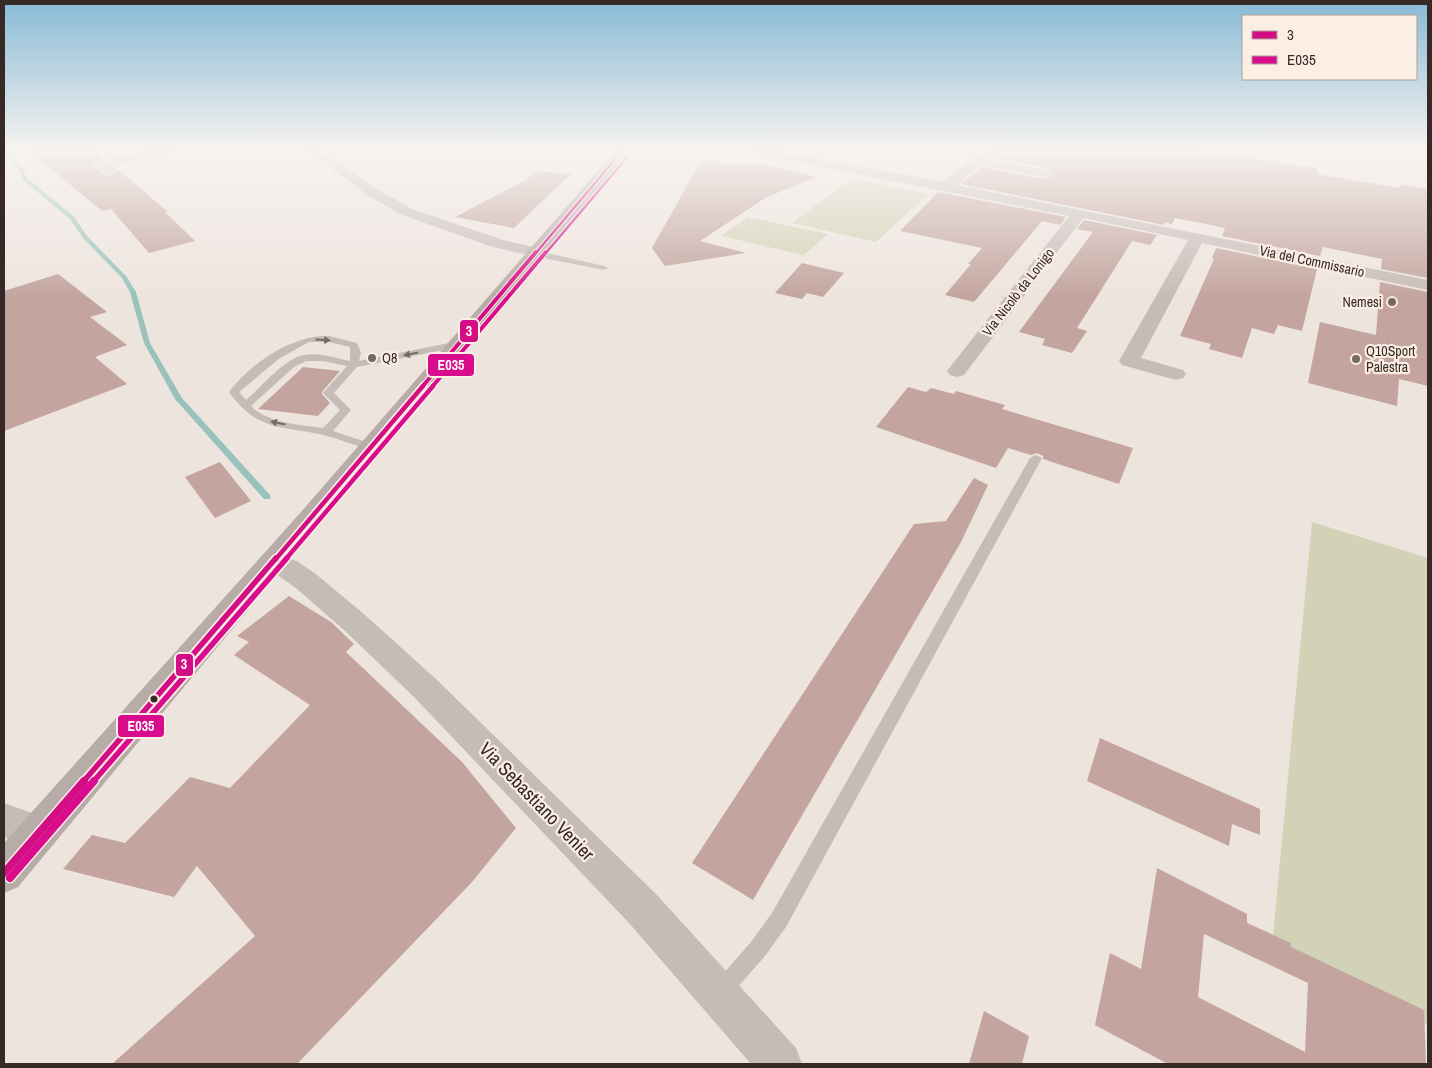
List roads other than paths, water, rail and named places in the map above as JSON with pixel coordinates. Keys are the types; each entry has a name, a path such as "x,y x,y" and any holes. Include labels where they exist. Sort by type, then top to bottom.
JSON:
{"main road":[{"path":"4,873 270,565 581,200"}],"street":[{"path":"386,200 408,212 492,242 537,252"},
{"name":"Via del Commissario","path":"1013,200 1428,285"},
{"name":"Via Nicolò da Lonigo","path":"957,371 1079,213"},
{"path":"1176,374 1129,361 1197,238"},
{"name":"Via Sebastiano Venier","path":"270,565 287,568 307,582 354,622 425,688 537,800 629,896 780,1064"},
{"path":"4,820 38,832"}],"lane":[{"path":"537,252 548,257 604,268"},
{"path":"326,432 346,410 328,393 354,365 356,353 354,345 318,338 303,341 240,385 234,392 254,414 267,420 326,432 371,446"},
{"path":"245,405 293,363 302,358 329,359 354,365 458,344"},
{"path":"718,994 758,949 779,920 1036,458"}],"waterway":[{"path":"50,200 72,218 85,237 124,277 133,292 147,343 179,399 267,497"}],"place":[{"name":"Nemesi","path":"1392,302"},
{"name":"Q8","path":"372,358"},
{"name":"Q10Sport Palestra","path":"1356,359"}]}
